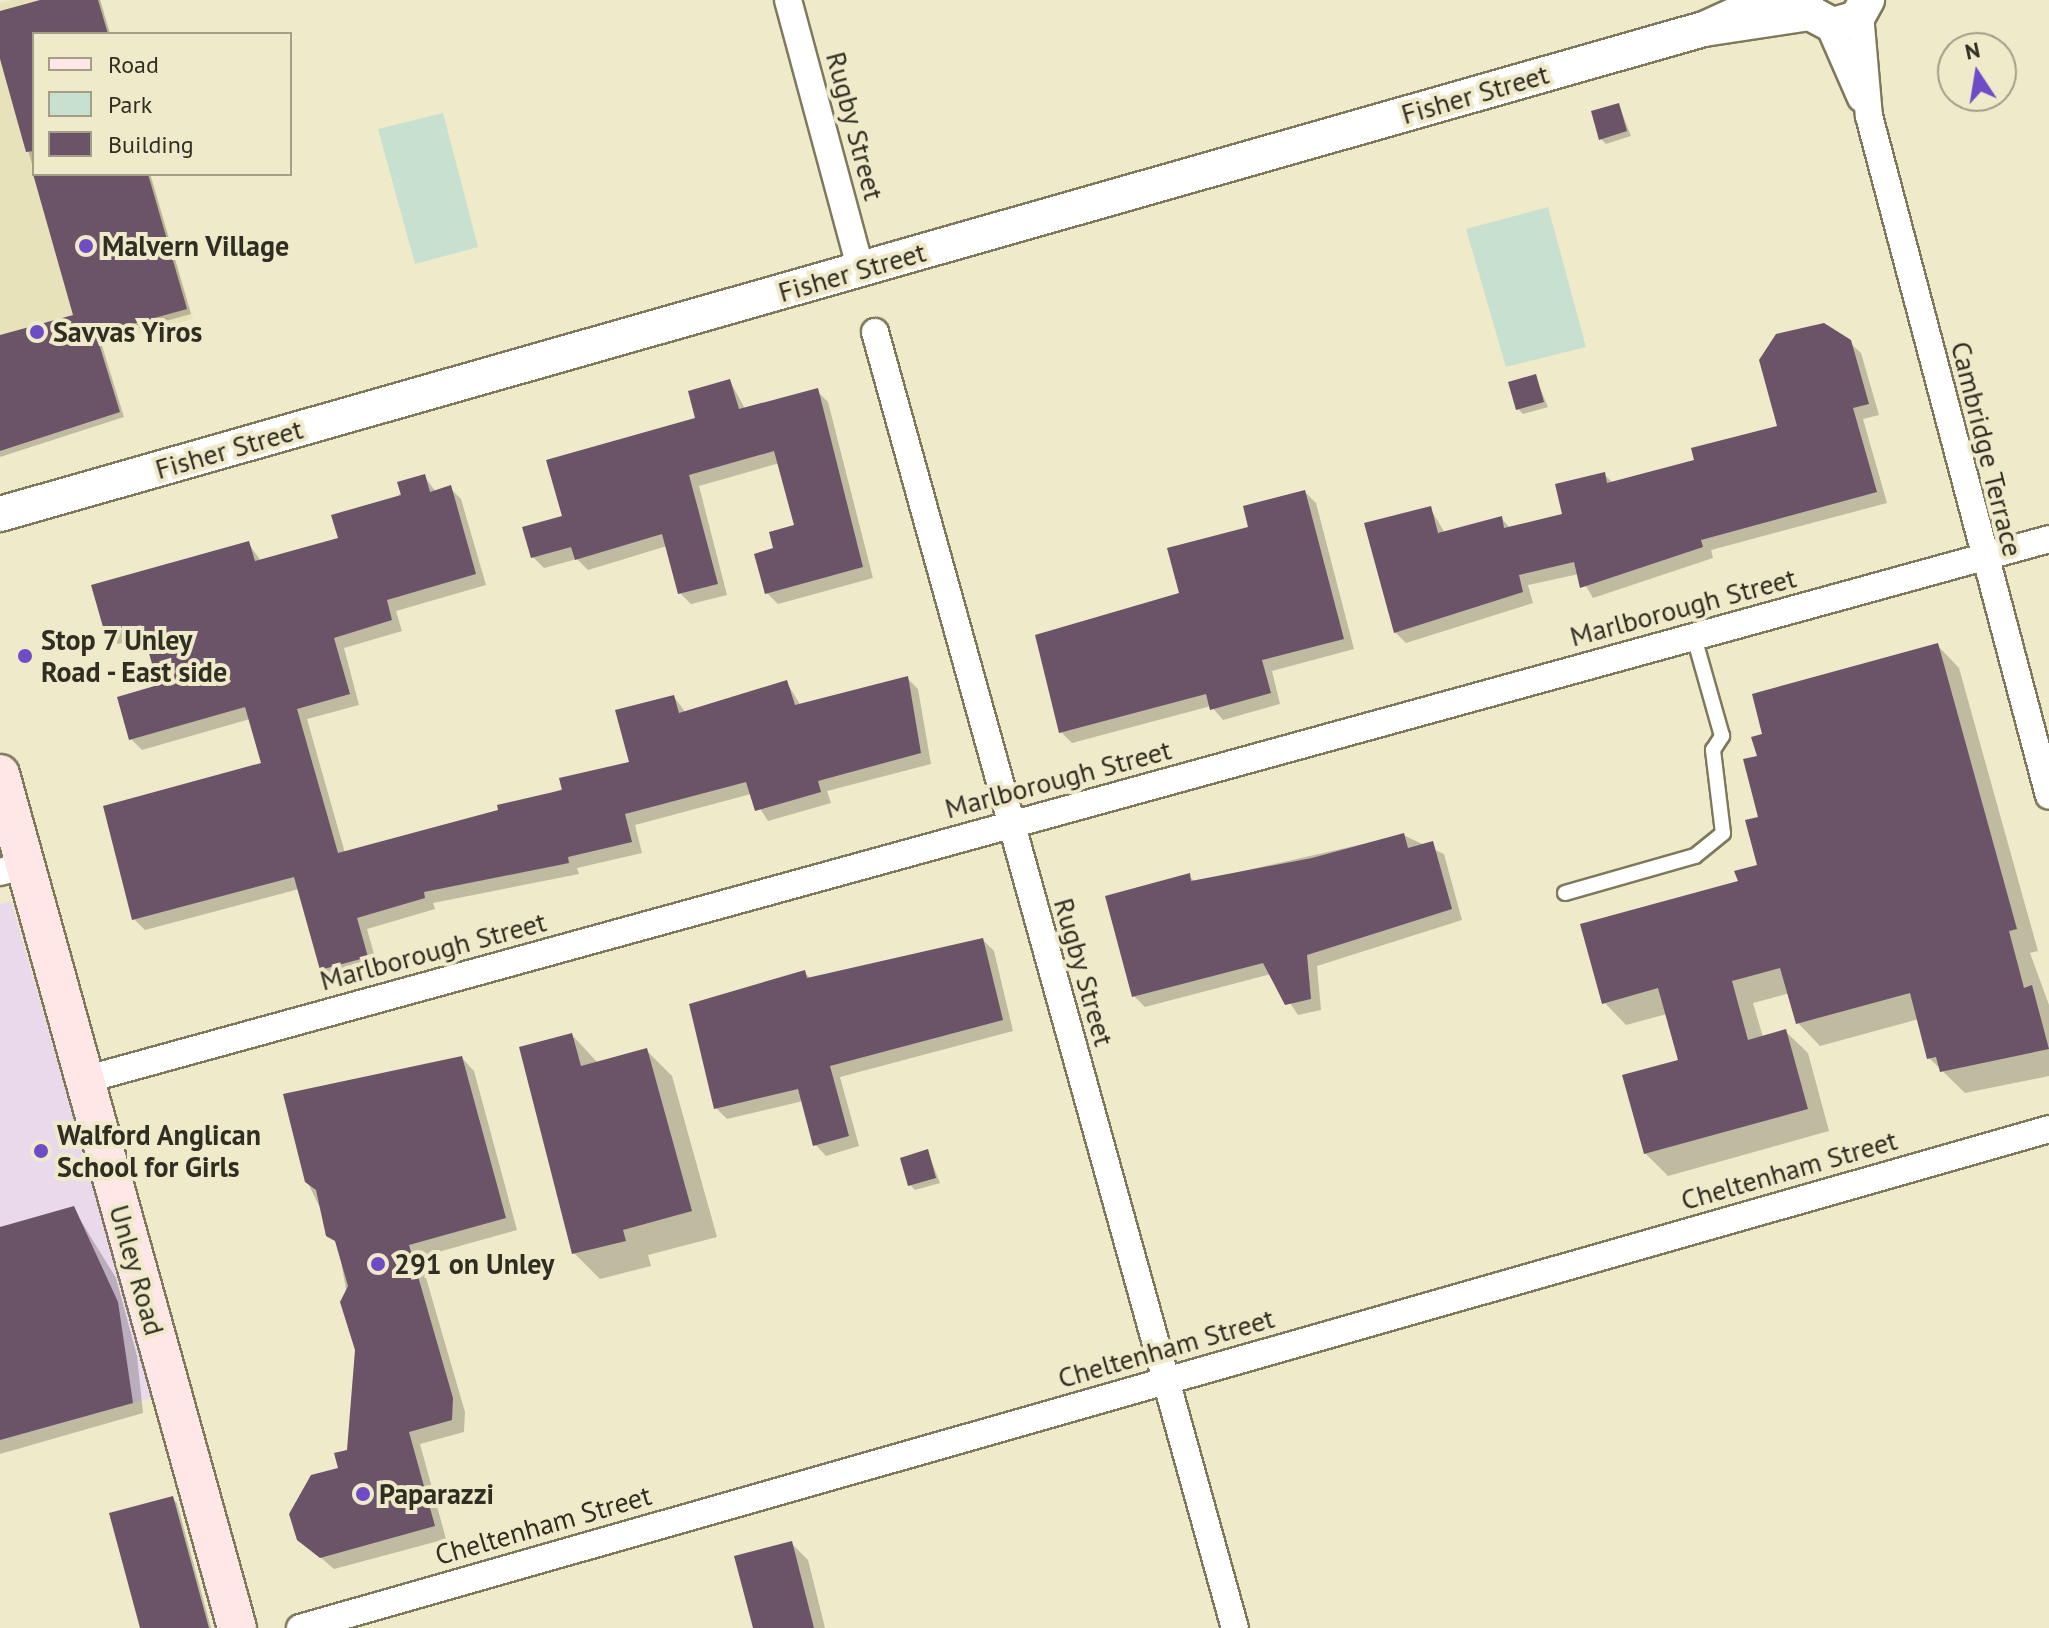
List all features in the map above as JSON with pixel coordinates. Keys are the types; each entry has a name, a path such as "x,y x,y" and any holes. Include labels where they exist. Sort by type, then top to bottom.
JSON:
{"main road":[{"name":"Unley Road","path":"0,774 13,869 84,1080 237,1628"}],"street":[{"name":"Rugby Street","path":"788,0 861,270"},
{"name":"Fisher Street","path":"1704,29 1768,0"},
{"name":"Fisher Street","path":"0,514 1704,29 1814,12 1844,24 1863,7"},
{"name":"Cambridge Terrace","path":"1863,7 1869,116 1981,558 2049,796"},
{"name":"Cambridge Terrace","path":"1814,12 1869,116"},
{"name":"Rugby Street","path":"875,332 1235,1628"},
{"name":"Marlborough Street","path":"84,1080 2049,539"},
{"name":"Cheltenham Street","path":"300,1628 2049,1129"}],"lane":[{"path":"1565,893 1695,856 1723,833 1713,750 1722,736 1694,637"}],"shaded area":[{"name":"Malvern Village","path":"12,0 101,0 110,32 32,32 32,176 152,176 193,319 0,373 0,3"},
{"name":"Walford Anglican School for Girls","path":"11,901 154,1397 0,1440 0,904"}],"green space":[{"path":"443,113 478,247 415,264 378,129"},
{"path":"1548,207 1586,347 1506,367 1466,229"}],"building":[{"path":"40,0 98,0 107,32 32,32 32,151 26,152 0,59 0,11"},
{"path":"1619,103 1627,131 1599,140 1591,111"},
{"path":"34,176 149,176 187,309 96,334 120,412 0,451 0,335 73,315"},
{"path":"1824,323 1851,340 1869,404 1853,408 1877,492 1701,540 1703,547 1580,588 1574,562 1519,575 1523,592 1394,633 1364,523 1431,506 1438,533 1502,516 1504,528 1562,514 1555,484 1605,472 1607,483 1694,460 1691,448 1777,426 1759,360 1776,334"},
{"path":"1536,374 1544,402 1516,410 1508,382"},
{"path":"730,379 739,409 818,388 863,567 765,594 754,554 773,548 769,532 794,525 774,451 689,475 718,584 678,594 662,534 575,560 571,547 531,558 522,527 562,516 546,460 695,418 688,391"},
{"path":"425,474 430,492 451,485 476,574 387,600 392,620 334,638 350,694 297,709 338,853 498,810 497,805 562,790 559,778 629,762 615,710 674,695 679,713 787,680 795,705 908,676 921,753 818,781 821,792 755,811 746,782 625,814 632,842 568,857 569,863 424,892 425,898 357,918 368,957 320,970 294,877 132,920 103,806 261,763 245,707 129,740 117,697 158,685 141,625 105,634 91,585 249,541 255,561 338,538 331,515 401,495 397,482"},
{"path":"1305,490 1344,639 1262,660 1271,693 1210,710 1206,694 1059,733 1035,635 1179,593 1167,548 1248,527 1243,506"},
{"path":"1938,643 2017,929 2009,931 2024,988 2032,985 2049,1049 1940,1072 1936,1057 1927,1059 1910,993 1796,1024 1780,968 1732,981 1748,1040 1786,1029 1808,1109 1644,1154 1622,1075 1678,1060 1658,988 1602,1004 1580,924 1738,881 1734,871 1757,865 1745,820 1758,817 1743,759 1757,756 1751,737 1762,734 1752,694"},
{"path":"1404,833 1408,848 1433,841 1452,909 1307,955 1311,999 1285,1005 1263,963 1132,997 1105,896 1190,873 1191,881 1312,858"},
{"path":"983,938 1003,1020 830,1066 849,1136 813,1146 798,1089 714,1109 689,1004 805,970 807,978"},
{"path":"572,1033 581,1066 647,1048 692,1211 623,1230 626,1241 572,1254 519,1047"},
{"path":"462,1056 506,1218 409,1245 453,1398 452,1420 409,1432 435,1526 320,1558 297,1540 289,1514 311,1475 338,1468 334,1453 347,1450 355,1350 340,1302 348,1286 335,1241 326,1236 316,1190 305,1182 283,1094"},
{"path":"928,1149 936,1178 908,1186 900,1158"},
{"path":"74,1206 118,1302 133,1403 0,1440 0,1227"},
{"path":"173,1496 209,1628 140,1628 109,1513"},
{"path":"792,1541 814,1628 753,1628 734,1556"}],"place":[{"name":"Malvern Village","path":"86,246"},
{"name":"Savvas Yiros","path":"37,332"},
{"name":"Stop 7 Unley Road - East side","path":"25,656"},
{"name":"Walford Anglican School for Girls","path":"41,1151"},
{"name":"291 on Unley","path":"378,1264"},
{"name":"Paparazzi","path":"363,1494"}]}
